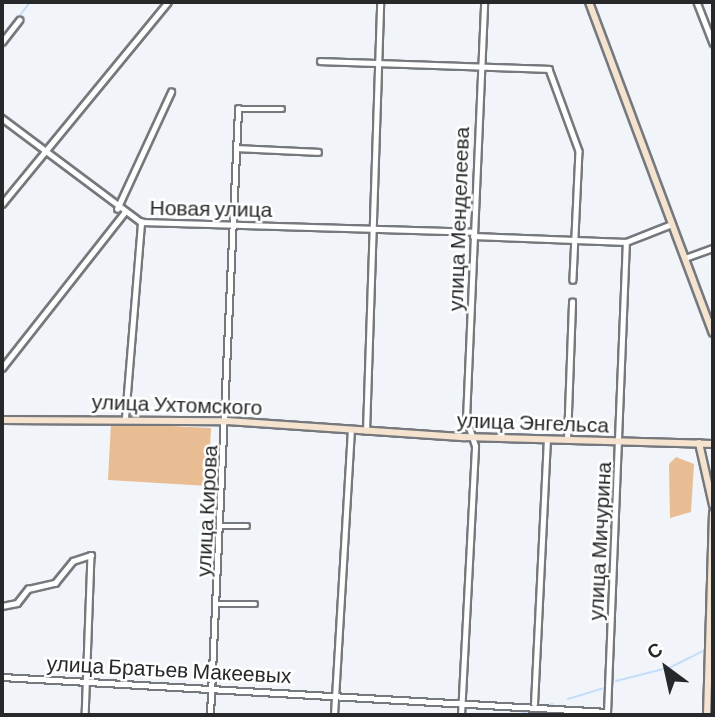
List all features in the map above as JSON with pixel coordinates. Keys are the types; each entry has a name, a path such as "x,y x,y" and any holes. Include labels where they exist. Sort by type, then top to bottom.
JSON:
{"main road":[{"path":"589,2 713,332"},
{"name":"улица Ухтомского","path":"2,420 125,418 227,421 351,431"},
{"name":"улица Энгельса","path":"351,431 620,443 713,444"},
{"path":"699,443 713,505"},
{"path":"707,715 713,513"}],"street":[{"path":"2,204 168,2"},
{"path":"366,432 380,2"},
{"name":"улица Менделеева","path":"461,715 475,446 470,436 473,234 484,2"},
{"path":"697,2 713,43"},
{"path":"2,42 19,20"},
{"path":"320,61 549,69 579,151 573,280"},
{"path":"117,209 171,92"},
{"name":"улица Кирова","path":"210,715 227,421 238,109 282,109"},
{"name":"Новая улица","path":"2,118 123,214 141,222 372,227 626,242"},
{"path":"237,148 318,152"},
{"path":"2,368 123,214"},
{"path":"125,418 141,222"},
{"path":"626,242 672,224"},
{"name":"улица Мичурина","path":"607,714 626,242"},
{"path":"685,258 713,248"},
{"path":"566,440 572,302"},
{"path":"334,715 351,431"},
{"path":"534,704 547,440"},
{"path":"220,526 247,526"},
{"path":"2,606 17,603 28,589 55,583 73,561 91,555 85,715"},
{"path":"217,604 255,604"},
{"name":"улица Братьев Макеевых","path":"2,677 534,704 607,714"}],"shaded area":[{"path":"111,423 211,428 208,486 108,480"},
{"path":"676,457 694,464 691,512 670,518 669,464"}],"waterway":[{"path":"2,39 30,2"},
{"path":"616,681 671,667 707,649"},
{"path":"568,699 605,688"},
{"path":"545,707 552,704"},
{"path":"517,715 536,709"}]}
